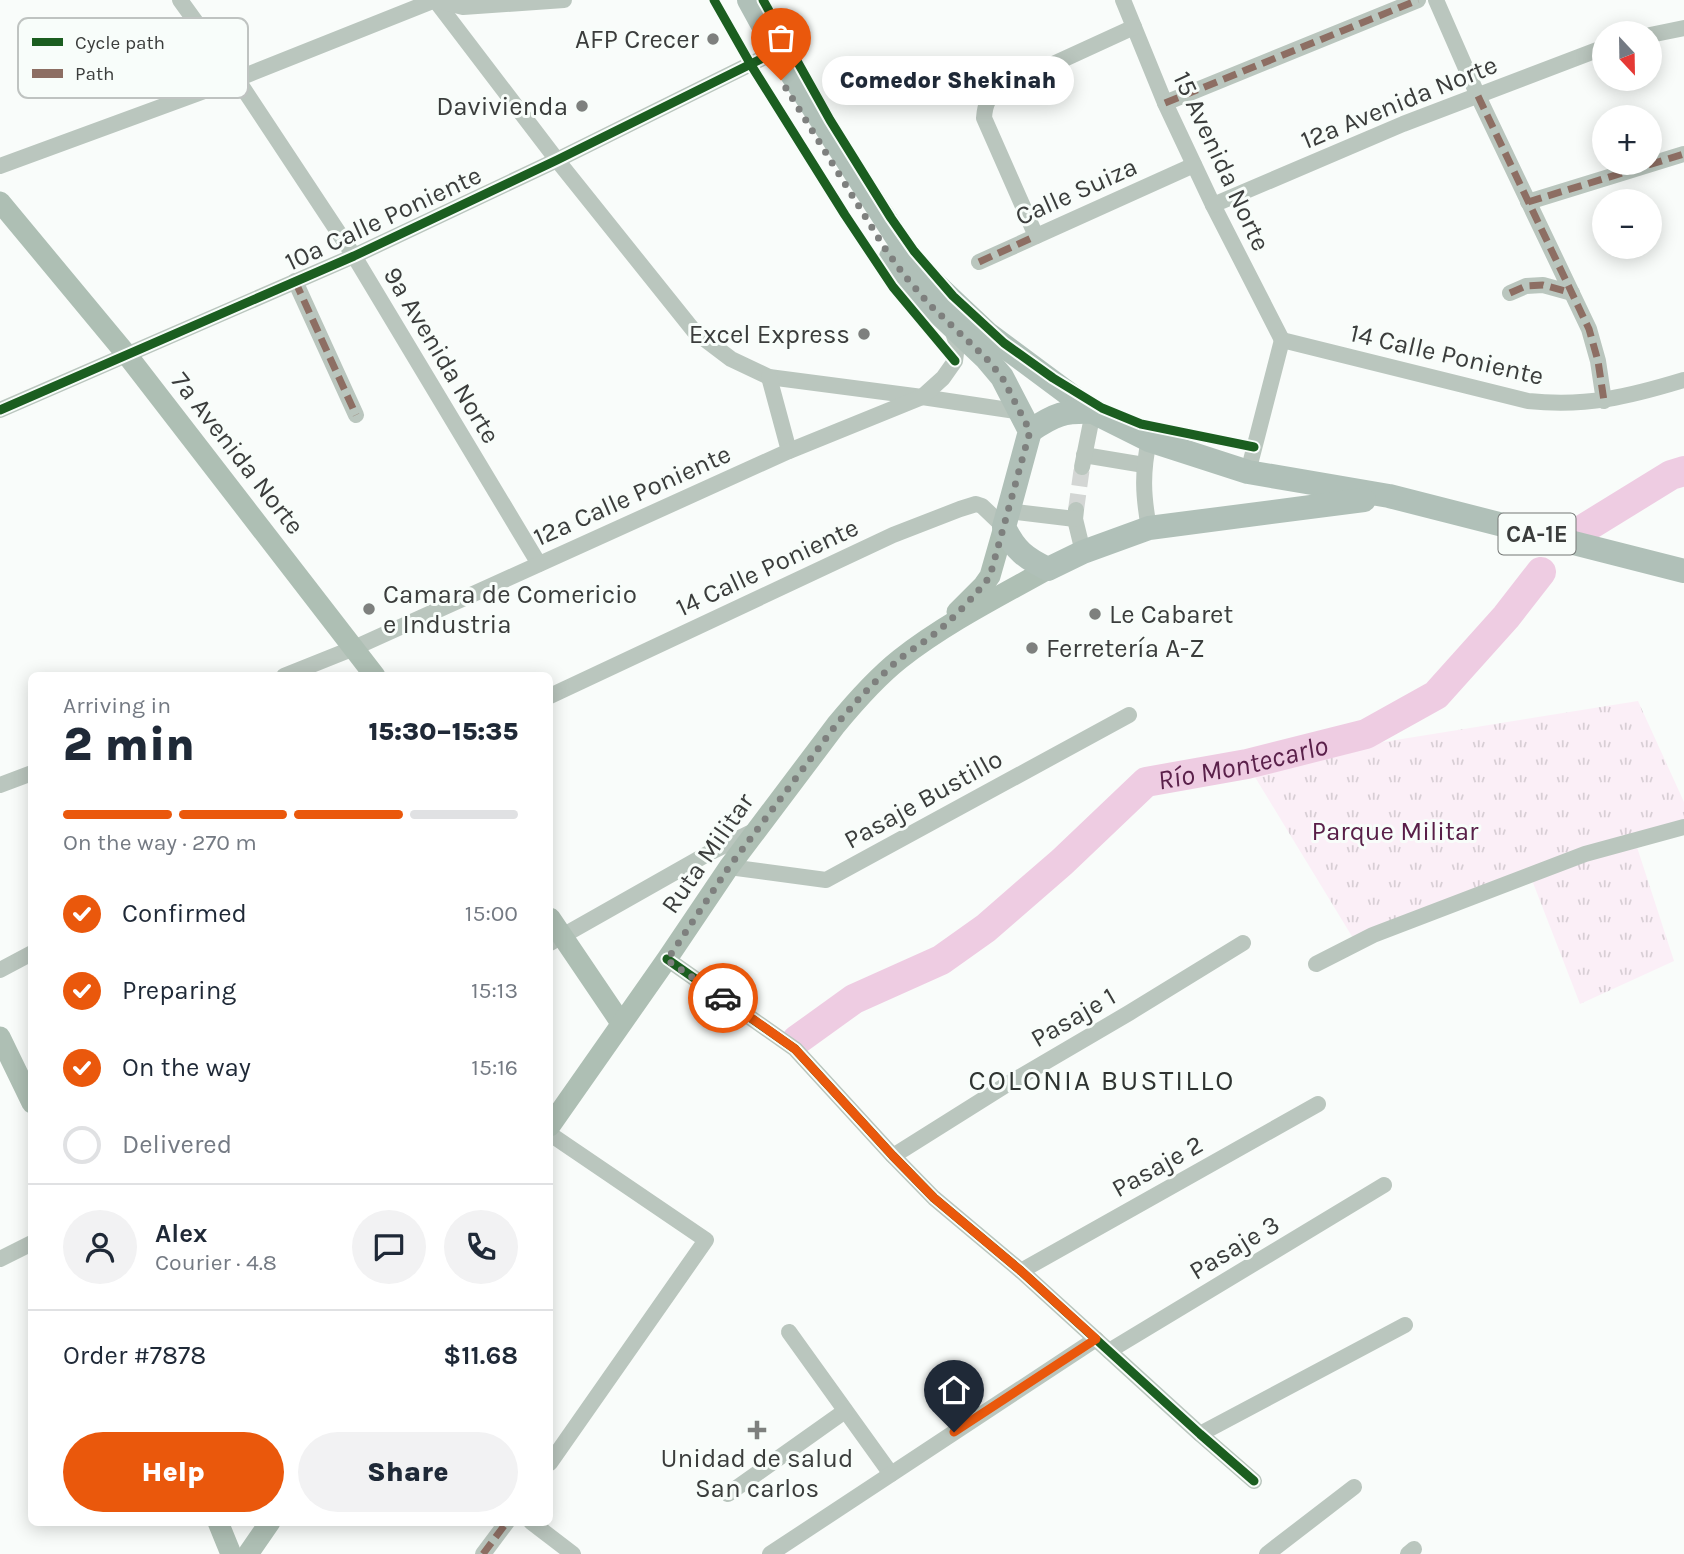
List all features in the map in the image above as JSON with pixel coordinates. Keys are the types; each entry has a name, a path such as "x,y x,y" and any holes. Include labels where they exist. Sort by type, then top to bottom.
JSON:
{"highway":[{"name":"CA-1E","path":"736,0 914,261 952,302 988,334 1093,412 1149,440 1248,472 1389,496 1684,571"},
{"name":"CA-1E","path":"749,0 772,54 884,247 930,305 986,358 1002,377 1026,422"},
{"path":"1048,569 1029,560 1020,552 1010,540 1006,519 1026,422 1068,411 1093,412"},
{"path":"1237,516 1248,472"},
{"name":"CA-1E","path":"1048,569 1083,552 1149,528 1389,496"}],"main road":[{"name":"7a Avenida Norte","path":"0,202 127,355 371,672"},
{"name":"Ruta Militar","path":"935,634 990,576 1006,519"},
{"name":"Ruta Militar","path":"553,1122 729,867 854,704 898,660 935,634 1048,569"},
{"path":"554,932 621,1023"},
{"path":"0,1037 28,1095"},
{"path":"220,1526 232,1554"},
{"path":"248,1554 267,1526"}],"street":[{"name":"9a Avenida Norte","path":"180,0 193,18"},
{"path":"248,75 435,0 464,7 564,0"},
{"path":"435,0 557,160 694,331 731,359 769,377 922,397 1026,422"},
{"name":"15 Avenida Norte","path":"1123,0 1165,103 1213,205 1282,340"},
{"path":"1165,103 1418,0"},
{"path":"1436,0 1478,96 1589,329 1598,361 1604,401"},
{"path":"1036,236 984,118 985,106 991,94 1001,88 1134,27"},
{"path":"1662,33 1684,28"},
{"name":"12a Avenida Norte","path":"1213,205 1403,124 1592,52"},
{"name":"10a Calle Poniente","path":"0,410 354,256 772,54"},
{"name":"9a Avenida Norte","path":"248,96 354,256 539,565"},
{"path":"0,166 185,98"},
{"path":"1528,202 1684,154"},
{"name":"Calle Suiza","path":"979,262 1194,165"},
{"path":"295,281 356,415"},
{"path":"1510,293 1526,286 1543,285 1572,293"},
{"name":"12a Calle Poniente","path":"294,672 354,648 789,451 922,397 943,378 955,361 957,345 951,325"},
{"path":"1248,472 1282,340"},
{"name":"14 Calle Poniente","path":"1282,340 1528,401 1555,404 1604,401 1636,395 1684,380"},
{"path":"769,377 789,451"},
{"path":"1093,412 1083,461 1144,466"},
{"path":"1149,440 1144,466 1144,503 1149,528"},
{"name":"14 Calle Poniente","path":"553,695 893,535 960,509 976,504 1006,519"},
{"path":"1006,519 1076,514 1083,552"},
{"name":"Pasaje Bustillo","path":"729,867 826,880 1129,715"},
{"path":"0,785 28,774"},
{"path":"1316,964 1373,934 1585,854 1684,827"},
{"path":"554,932 757,829"},
{"name":"Pasaje 1","path":"893,1156 1243,943"},
{"path":"0,970 28,955"},
{"path":"667,960 795,1049 934,1198 1021,1271 1254,1481"},
{"name":"Pasaje 2","path":"1021,1271 1318,1104"},
{"path":"553,1136 706,1240 553,1458"},
{"name":"Pasaje 3","path":"1109,1351 1384,1185"},
{"path":"0,1259 28,1245"},
{"path":"1200,1434 1405,1325"},
{"path":"789,1332 891,1474"},
{"path":"770,1554 1096,1339"},
{"path":"728,1494 845,1411"},
{"path":"1267,1554 1354,1487"},
{"path":"483,1554 504,1526"},
{"path":"536,1526 573,1554"}],"green space":[{"name":"Parque Militar","path":"1638,701 1684,802 1684,827 1635,841 1674,961 1580,1004 1530,875 1356,943 1247,764"}],"waterway":[{"name":"Río Montecarlo","path":"1585,528 1671,475 1684,471"},
{"name":"Río Montecarlo","path":"797,1040 854,999 941,960 986,928 1062,862 1146,782 1247,764 1366,734 1436,695 1506,617 1541,572"}],"tunnel":[{"path":"1076,510 1082,467"}],"marked path":[{"path":"1165,103 1418,0"},
{"path":"1478,96 1589,329 1598,361 1604,401"},
{"path":"1528,202 1684,154"},
{"path":"979,262 1036,236"},
{"path":"295,281 356,415"},
{"path":"1510,293 1526,286 1543,285 1572,293"},
{"path":"483,1554 504,1526"}],"cycle path":[{"path":"714,0 751,65 893,287 955,361"},
{"path":"763,0 830,120 914,251 953,296 1004,343 1102,408 1141,424 1254,447"},
{"path":"0,410 354,256 557,160 777,51"},
{"path":"667,959 795,1049 934,1198 1021,1271 1254,1481"}],"way so far":[{"path":"723,998 667,960 729,867 836,725 875,682 898,660 935,634 990,576 1030,431 1002,377 986,358 930,305 884,247 781,80"}],"place":[{"name":"AFP Crecer","path":"713,39"},
{"name":"Comedor Shekinah","path":"781,80"},
{"name":"Davivienda","path":"582,106"},
{"name":"Excel Express","path":"864,334"},
{"name":"Camara de Comericio e Industria","path":"369,609"},
{"name":"Le Cabaret","path":"1095,614"},
{"name":"Ferretería A-Z","path":"1032,648"},
{"name":"Unidad de salud San carlos","path":"757,1430"}],"district":[{"name":"COLONIA BUSTILLO","path":"1102,1080"}],"route":[{"path":"723,998 795,1049 934,1198 1096,1339 954,1432"}]}
